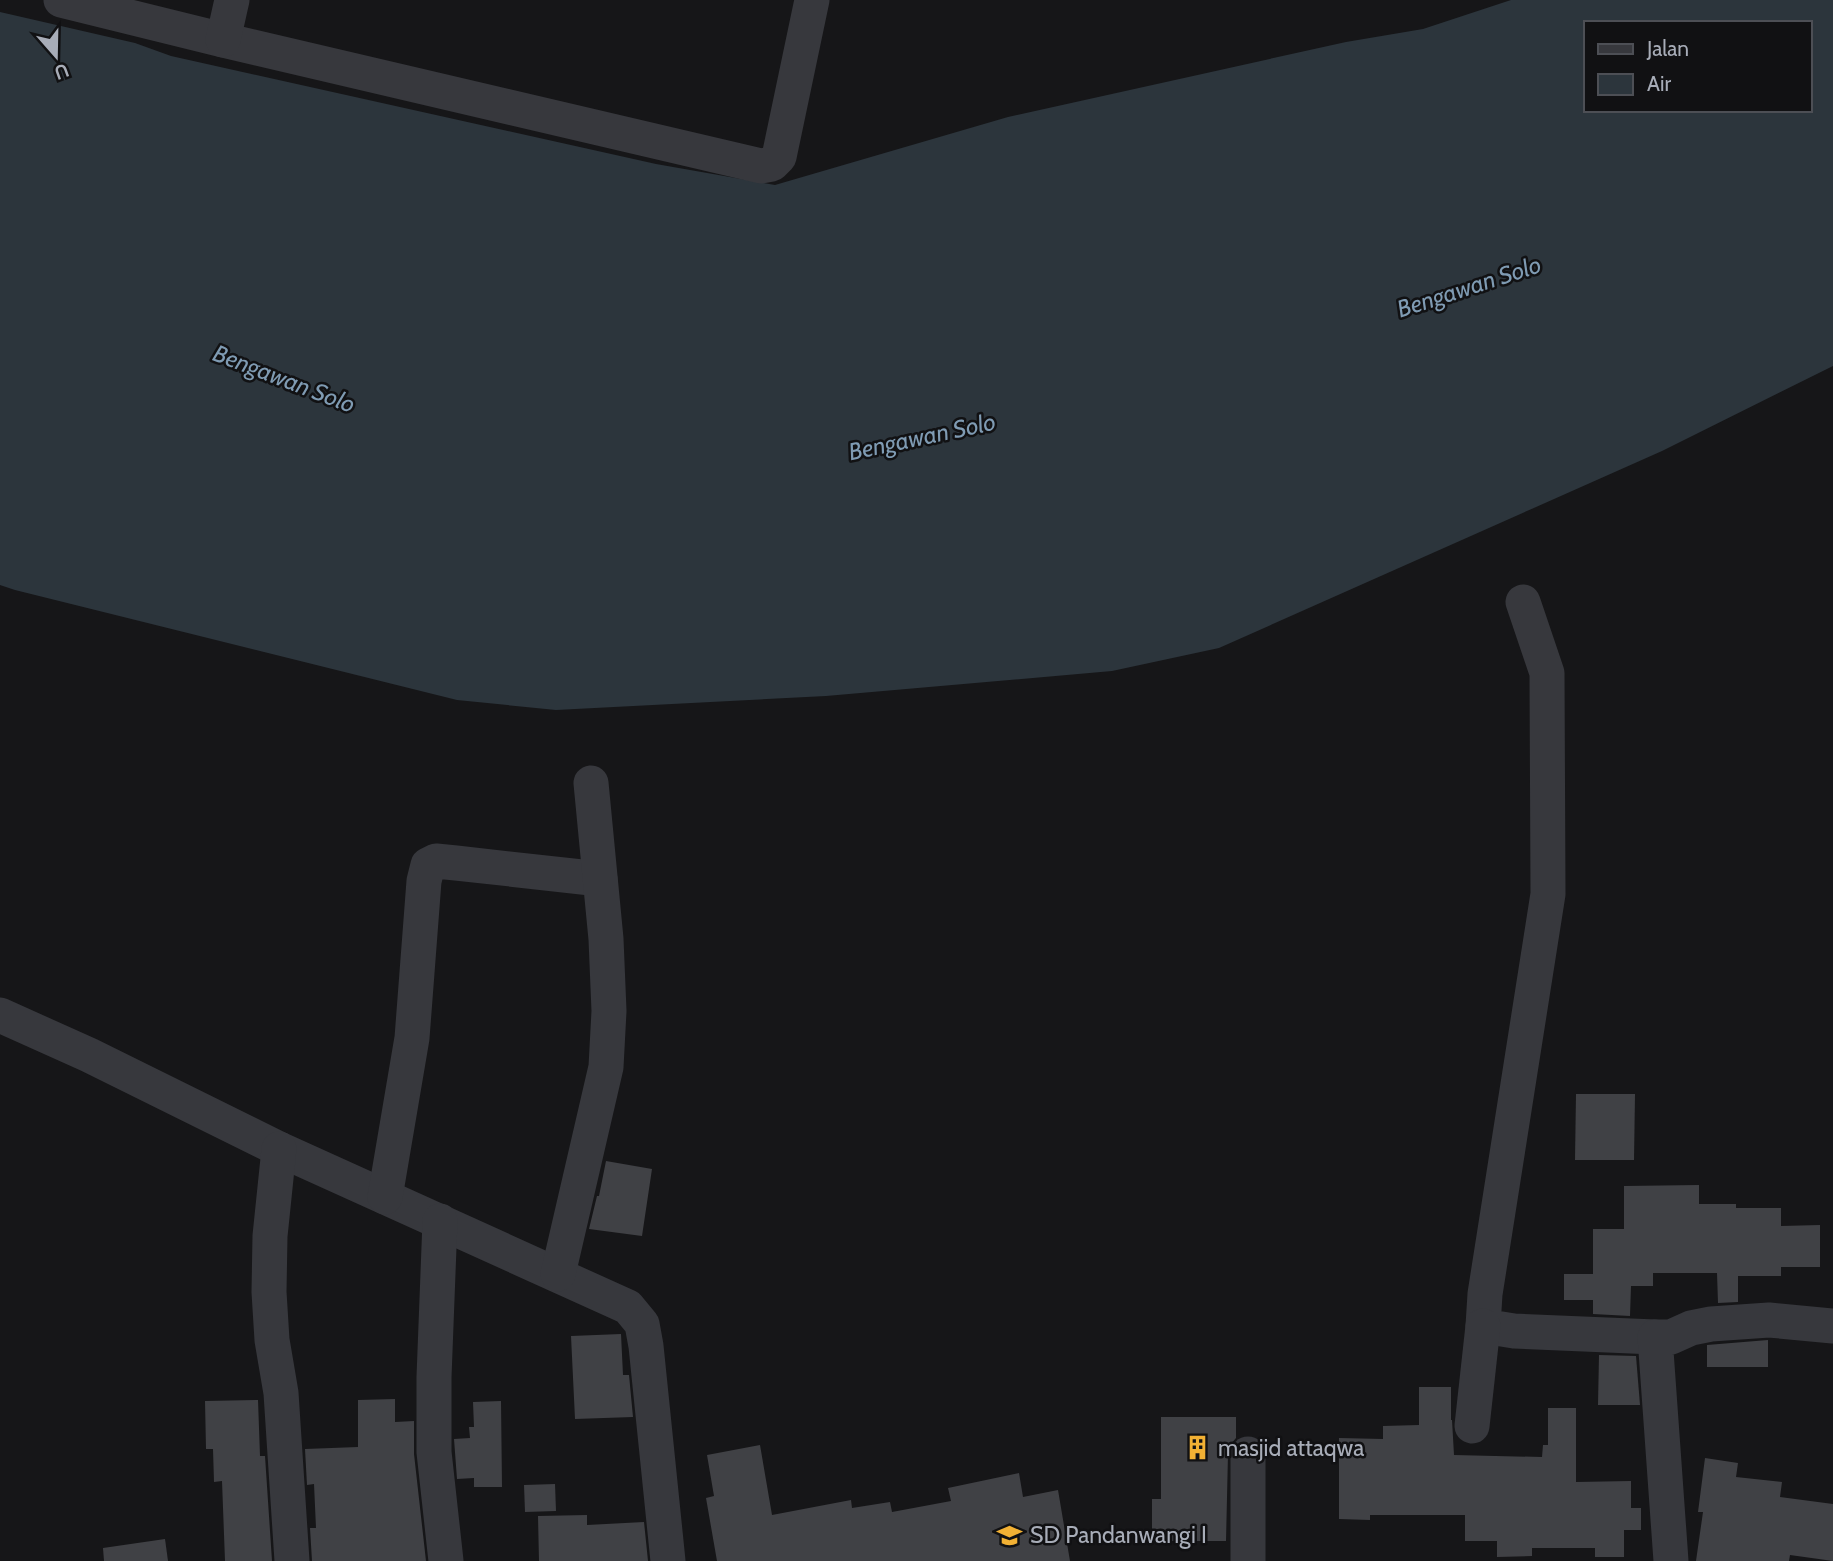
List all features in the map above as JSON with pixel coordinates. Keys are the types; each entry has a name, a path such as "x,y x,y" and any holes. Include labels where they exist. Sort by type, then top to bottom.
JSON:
{"street":[{"path":"61,0 761,166 772,164 779,157 812,0"},
{"path":"223,40 232,0"},
{"path":"1472,1426 1485,1294 1548,894 1547,673 1523,602"},
{"path":"558,1274 606,1067 609,1011 606,939 591,783"},
{"path":"385,1197 412,1038 424,881 428,864 456,863 600,879"},
{"path":"0,1014 279,1149 628,1307 642,1324 646,1346 668,1561"},
{"path":"279,1149 270,1236 269,1292 272,1339 281,1393 292,1561"},
{"path":"440,1221 434,1452 446,1561"},
{"path":"1483,1326 1514,1331 1655,1337 1671,1337 1690,1328 1711,1324 1769,1320 1833,1326"},
{"path":"1655,1337 1671,1561"},
{"path":"1248,1454 1248,1561"}],"water":[{"name":"Bengawan Solo","path":"1511,0 1833,0 1833,366 1662,451 1219,648 1112,671 826,696 556,710 457,700 0,585 0,12 135,43 171,56 656,164 775,185 1008,117 1346,42 1423,29"}],"building":[{"path":"1576,1094 1635,1094 1634,1160 1575,1160"},
{"path":"606,1161 652,1169 642,1236 589,1229"},
{"path":"1699,1185 1699,1204 1736,1204 1736,1208 1781,1208 1781,1226 1820,1225 1820,1267 1781,1267 1781,1276 1738,1276 1738,1302 1718,1303 1717,1273 1653,1273 1653,1286 1631,1286 1630,1316 1593,1314 1593,1300 1564,1300 1564,1274 1593,1274 1593,1229 1624,1229 1624,1186"},
{"path":"621,1334 623,1375 629,1375 633,1417 575,1419 571,1336"},
{"path":"1768,1340 1768,1367 1707,1367 1707,1345"},
{"path":"1599,1355 1636,1356 1640,1405 1598,1405"},
{"path":"1419,1387 1451,1387 1454,1455 1542,1457 1543,1445 1548,1445 1548,1408 1576,1408 1576,1482 1631,1481 1631,1508 1641,1508 1641,1530 1624,1530 1624,1557 1595,1557 1595,1548 1532,1548 1532,1556 1497,1557 1497,1541 1465,1541 1465,1515 1370,1515 1370,1520 1339,1519 1339,1438 1383,1439 1383,1426 1419,1425"},
{"path":"395,1399 395,1422 414,1421 414,1454 426,1561 312,1561 310,1528 316,1528 314,1484 307,1485 305,1449 358,1447 358,1400"},
{"path":"258,1400 260,1456 265,1456 272,1561 225,1561 222,1481 214,1482 213,1449 206,1449 205,1401"},
{"path":"501,1401 502,1487 474,1487 474,1478 457,1479 454,1439 470,1438 469,1427 474,1427 473,1402"},
{"path":"1161,1417 1236,1417 1236,1438 1230,1445 1228,1454 1226,1541 1152,1541 1152,1499 1161,1499"},
{"path":"760,1445 772,1515 851,1500 852,1508 890,1502 892,1512 951,1501 948,1488 1019,1473 1023,1497 1058,1490 1070,1561 717,1561 706,1498 714,1496 707,1455"},
{"path":"1705,1458 1738,1463 1736,1477 1782,1482 1780,1497 1833,1504 1833,1561 1790,1555 1789,1561 1696,1561 1703,1512 1698,1512"},
{"path":"555,1484 556,1511 525,1512 524,1485"},
{"path":"587,1515 587,1525 644,1522 648,1561 539,1561 538,1516"},
{"path":"165,1539 168,1561 104,1561 103,1548"}],"place":[{"name":"masjid attaqwa","path":"1198,1448"},
{"name":"SD Pandanwangi I","path":"1010,1535"}]}
